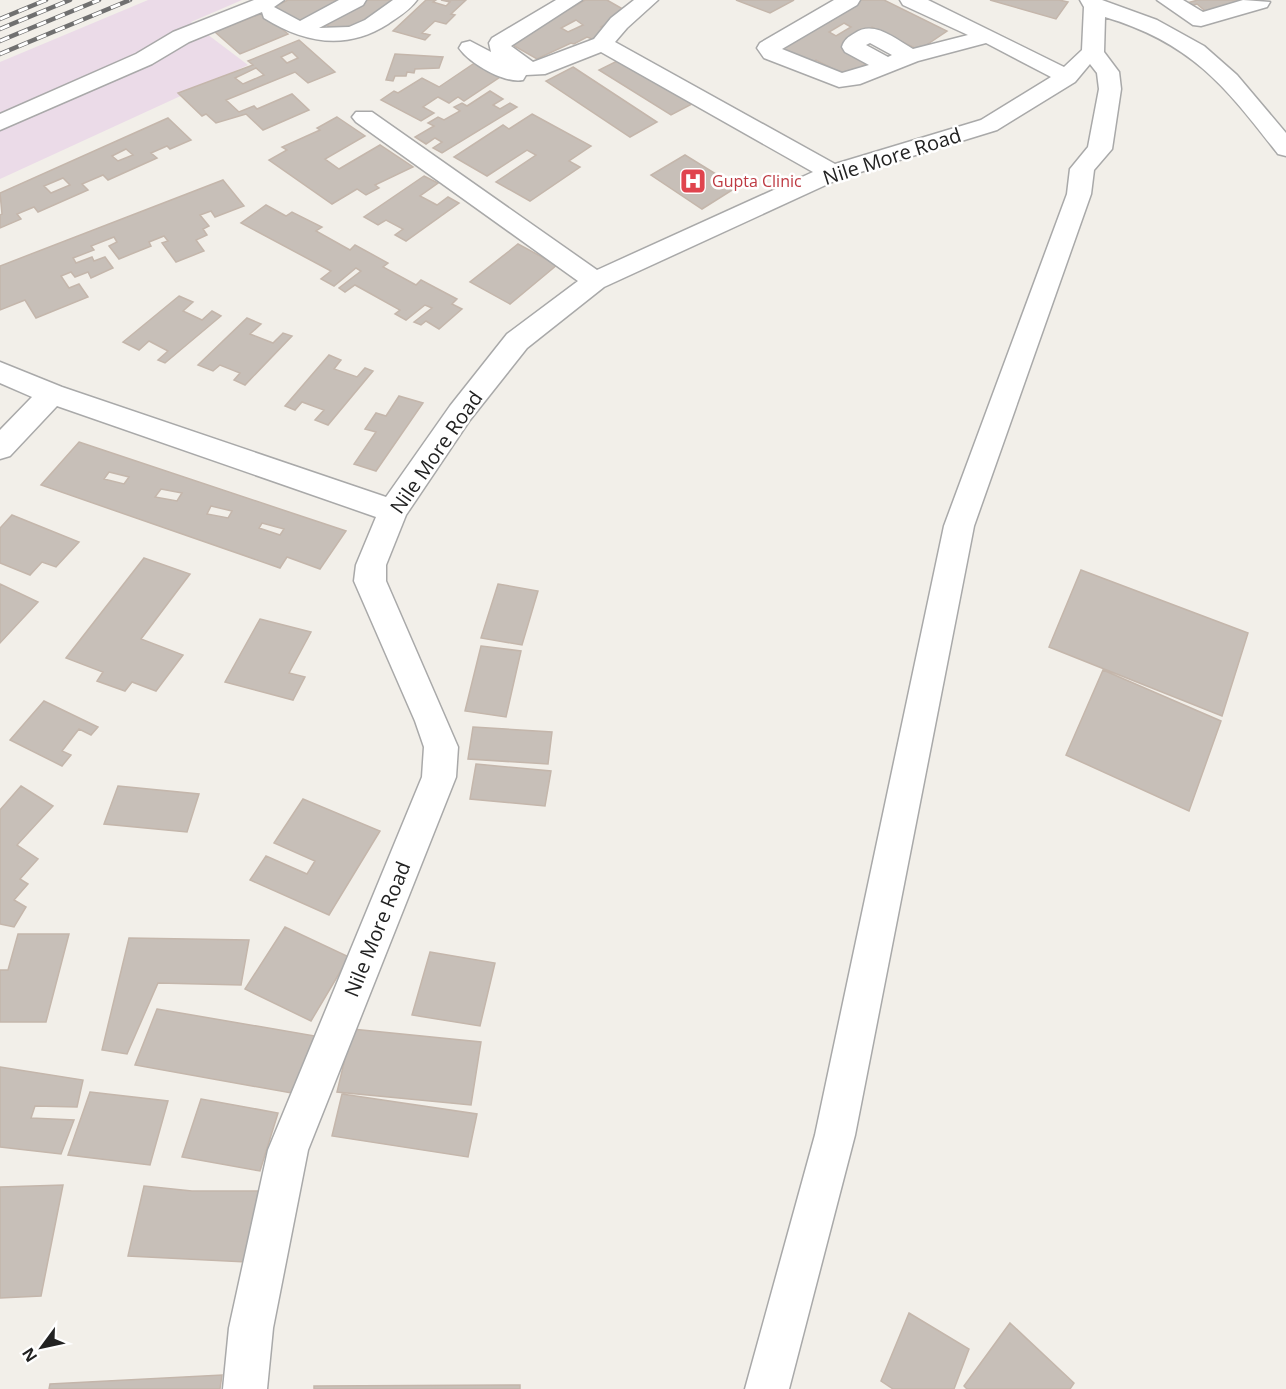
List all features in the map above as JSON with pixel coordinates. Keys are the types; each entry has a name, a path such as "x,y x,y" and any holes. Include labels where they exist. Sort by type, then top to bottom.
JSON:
{"street":[{"path":"301,29 355,0"},
{"path":"0,123 144,59 181,37 272,7 291,27 341,38 358,33 379,22 406,0"},
{"path":"531,72 500,49 500,43 571,0"},
{"path":"610,48 619,23 647,0"},
{"path":"849,0 768,48 772,53 839,80 852,79 884,64 910,56 989,36"},
{"path":"892,0 947,27 962,41"},
{"path":"911,0 989,36 1067,77"},
{"path":"1168,0 1192,17 1201,20 1259,2"},
{"path":"767,1389 835,1135 959,526 1079,194 1082,169 1100,149 1110,89 1108,72 1093,53 1093,4 1157,27 1190,46 1226,74 1286,149"},
{"path":"884,64 853,47 853,44 868,34 910,56"},
{"path":"470,48 501,69 516,75 610,48 832,173"},
{"name":"Nile More Road","path":"245,1389 251,1328 288,1150 439,777 441,747 432,721 370,581 371,565 393,511 460,413 517,341 595,281 832,173 989,125 1067,77 1084,58 1093,53"},
{"path":"364,117 595,281"},
{"path":"0,372 51,394 393,511"},
{"path":"0,448 51,394"}],"shaded area":[{"path":"148,0 242,0 191,22 248,65 0,179 0,62"}],"building":[{"path":"288,0 348,0 297,25 271,8"},
{"path":"361,0 399,0 342,35 320,21"},
{"path":"426,0 436,0 433,2 446,6 450,2 441,0 466,0 451,14 455,15 446,24 435,21 422,33 430,35 425,40 393,31"},
{"path":"585,0 607,0 628,12 601,27 608,30 592,39 587,37 537,59 509,43","holes":["576,20 583,25 568,32 561,28"]},
{"path":"736,0 794,0 770,13"},
{"path":"855,0 884,0 947,31 919,50 872,27 843,46 872,60 847,76 816,60 813,62 803,57 798,60 777,48","holes":["844,23 851,27 836,36 829,32"]},
{"path":"990,0 1059,0 1068,2 1056,19"},
{"path":"1198,0 1254,0 1198,15 1194,12 1204,10 1197,4 1188,7 1183,4"},
{"path":"263,13 288,34 240,54 215,32"},
{"path":"299,40 335,72 308,83 295,72 226,100 239,112 254,106 257,109 292,94 309,110 263,130 246,114 216,123 206,114 202,116 178,93 253,65 248,61","holes":["292,52 298,58 287,63 281,57","256,68 264,75 243,84 235,78"]},
{"path":"395,54 443,57 439,68 415,69 414,73 407,72 406,76 395,76 393,81 386,80"},
{"path":"621,59 692,104 671,115 599,70"},
{"path":"476,62 503,75 464,101 458,97 449,103 438,97 423,107 434,113 421,121 381,100 394,91 398,93 422,78 439,87"},
{"path":"573,67 657,122 630,137 546,81"},
{"path":"490,91 503,99 493,105 500,109 510,103 517,107 442,153 433,148 442,142 435,138 426,144 415,137 434,126 428,123 438,117 444,120 460,111 454,107 462,103 467,106"},
{"path":"532,114 591,146 569,161 580,167 530,201 496,182 536,155 527,150 487,176 454,157 503,125 509,129"},
{"path":"337,117 365,136 325,159 339,169 380,145 413,167 375,185 379,188 366,195 357,189 332,204 269,160 287,150 282,147 320,130 317,128"},
{"path":"168,118 191,140 170,149 167,146 151,153 157,158 108,180 103,175 82,184 88,190 38,212 34,207 17,214 21,219 0,228 0,215 2,214 0,193","holes":["126,149 133,155 118,161 112,156","63,178 70,185 51,193 44,186"]},
{"path":"685,155 737,187 702,209 651,175"},
{"path":"424,176 438,183 420,196 437,205 448,197 459,203 406,241 395,235 403,229 386,220 378,225 364,217"},
{"path":"223,180 244,206 215,217 211,211 200,215 209,226 203,229 207,235 196,240 204,251 176,262 162,243 168,241 164,236 149,242 151,246 119,259 109,246 117,242 114,237 91,246 94,250 73,258 76,263 92,257 94,261 105,257 113,268 91,278 88,272 75,277 71,272 61,276 69,288 79,284 88,297 36,318 25,300 0,310 0,266"},
{"path":"266,205 286,216 292,212 322,227 316,231 350,250 355,245 388,263 383,267 416,285 421,280 457,299 452,304 462,309 439,329 426,321 421,325 414,322 432,308 425,305 406,320 395,314 400,310 355,285 345,292 339,288 361,271 356,268 334,286 321,279 331,271 241,223"},
{"path":"518,244 557,265 510,304 470,282"},
{"path":"179,296 193,302 183,311 202,320 212,311 221,316 165,363 158,360 168,351 149,341 139,350 123,342"},
{"path":"247,318 261,324 250,334 273,343 283,333 292,336 245,385 234,380 240,373 220,365 213,371 198,365"},
{"path":"329,355 341,360 334,369 357,377 365,368 373,371 328,425 315,420 324,410 302,402 295,410 285,406"},
{"path":"399,396 423,403 376,471 354,464 376,432 365,429 376,413 386,416"},
{"path":"79,442 346,531 320,569 287,557 280,568 41,485","holes":["109,472 129,477 124,484 104,479","161,489 182,493 177,501 155,497","211,506 232,511 228,518 207,514","262,523 284,529 280,535 259,528"]},
{"path":"12,515 79,542 56,567 42,562 30,575 0,563 0,528"},
{"path":"144,558 190,574 141,639 183,655 156,691 132,682 125,691 97,681 103,672 66,658"},
{"path":"1081,570 1248,633 1222,716 1049,647"},
{"path":"0,584 38,602 0,643"},
{"path":"498,584 538,591 522,645 481,638"},
{"path":"260,619 311,632 289,673 305,677 293,700 225,682"},
{"path":"481,646 521,651 506,717 465,711"},
{"path":"1103,670 1221,721 1189,811 1066,755"},
{"path":"44,701 98,727 91,735 79,729 62,751 71,755 62,766 10,740"},
{"path":"473,727 552,732 548,764 468,759"},
{"path":"476,764 551,771 545,806 470,799"},
{"path":"21,786 53,806 17,845 38,859 20,879 28,884 14,900 26,907 14,927 0,924 0,810"},
{"path":"118,786 199,794 187,832 104,824"},
{"path":"303,799 380,831 329,915 250,880 266,856 307,874 315,861 274,843"},
{"path":"285,927 349,957 311,1021 245,989"},
{"path":"18,934 69,934 46,1022 0,1022 0,970 8,970"},
{"path":"129,938 249,940 241,985 158,983 127,1054 102,1050"},
{"path":"430,952 495,963 480,1026 412,1015"},
{"path":"157,1009 315,1036 297,1094 135,1065"},
{"path":"352,1029 481,1042 471,1105 337,1092"},
{"path":"0,1067 83,1080 77,1107 35,1106 31,1118 74,1120 61,1154 0,1147"},
{"path":"90,1092 168,1101 150,1165 68,1155"},
{"path":"342,1094 477,1114 468,1157 332,1136"},
{"path":"201,1099 278,1113 260,1171 182,1157"},
{"path":"63,1185 41,1296 0,1298 0,1187"},
{"path":"144,1186 192,1191 260,1191 246,1262 128,1256"},
{"path":"909,1313 969,1349 954,1389 893,1389 881,1381"},
{"path":"1010,1323 1074,1383 1070,1389 967,1389 964,1386"},
{"path":"222,1375 220,1389 49,1389 50,1384"},
{"path":"520,1385 520,1389 314,1389 314,1386"}],"railway":[{"path":"0,19 46,0"},
{"path":"0,29 70,0"},
{"path":"0,41 99,0"},
{"path":"0,54 130,0"}],"place":[{"name":"Gupta Clinic","path":"693,181"}]}
